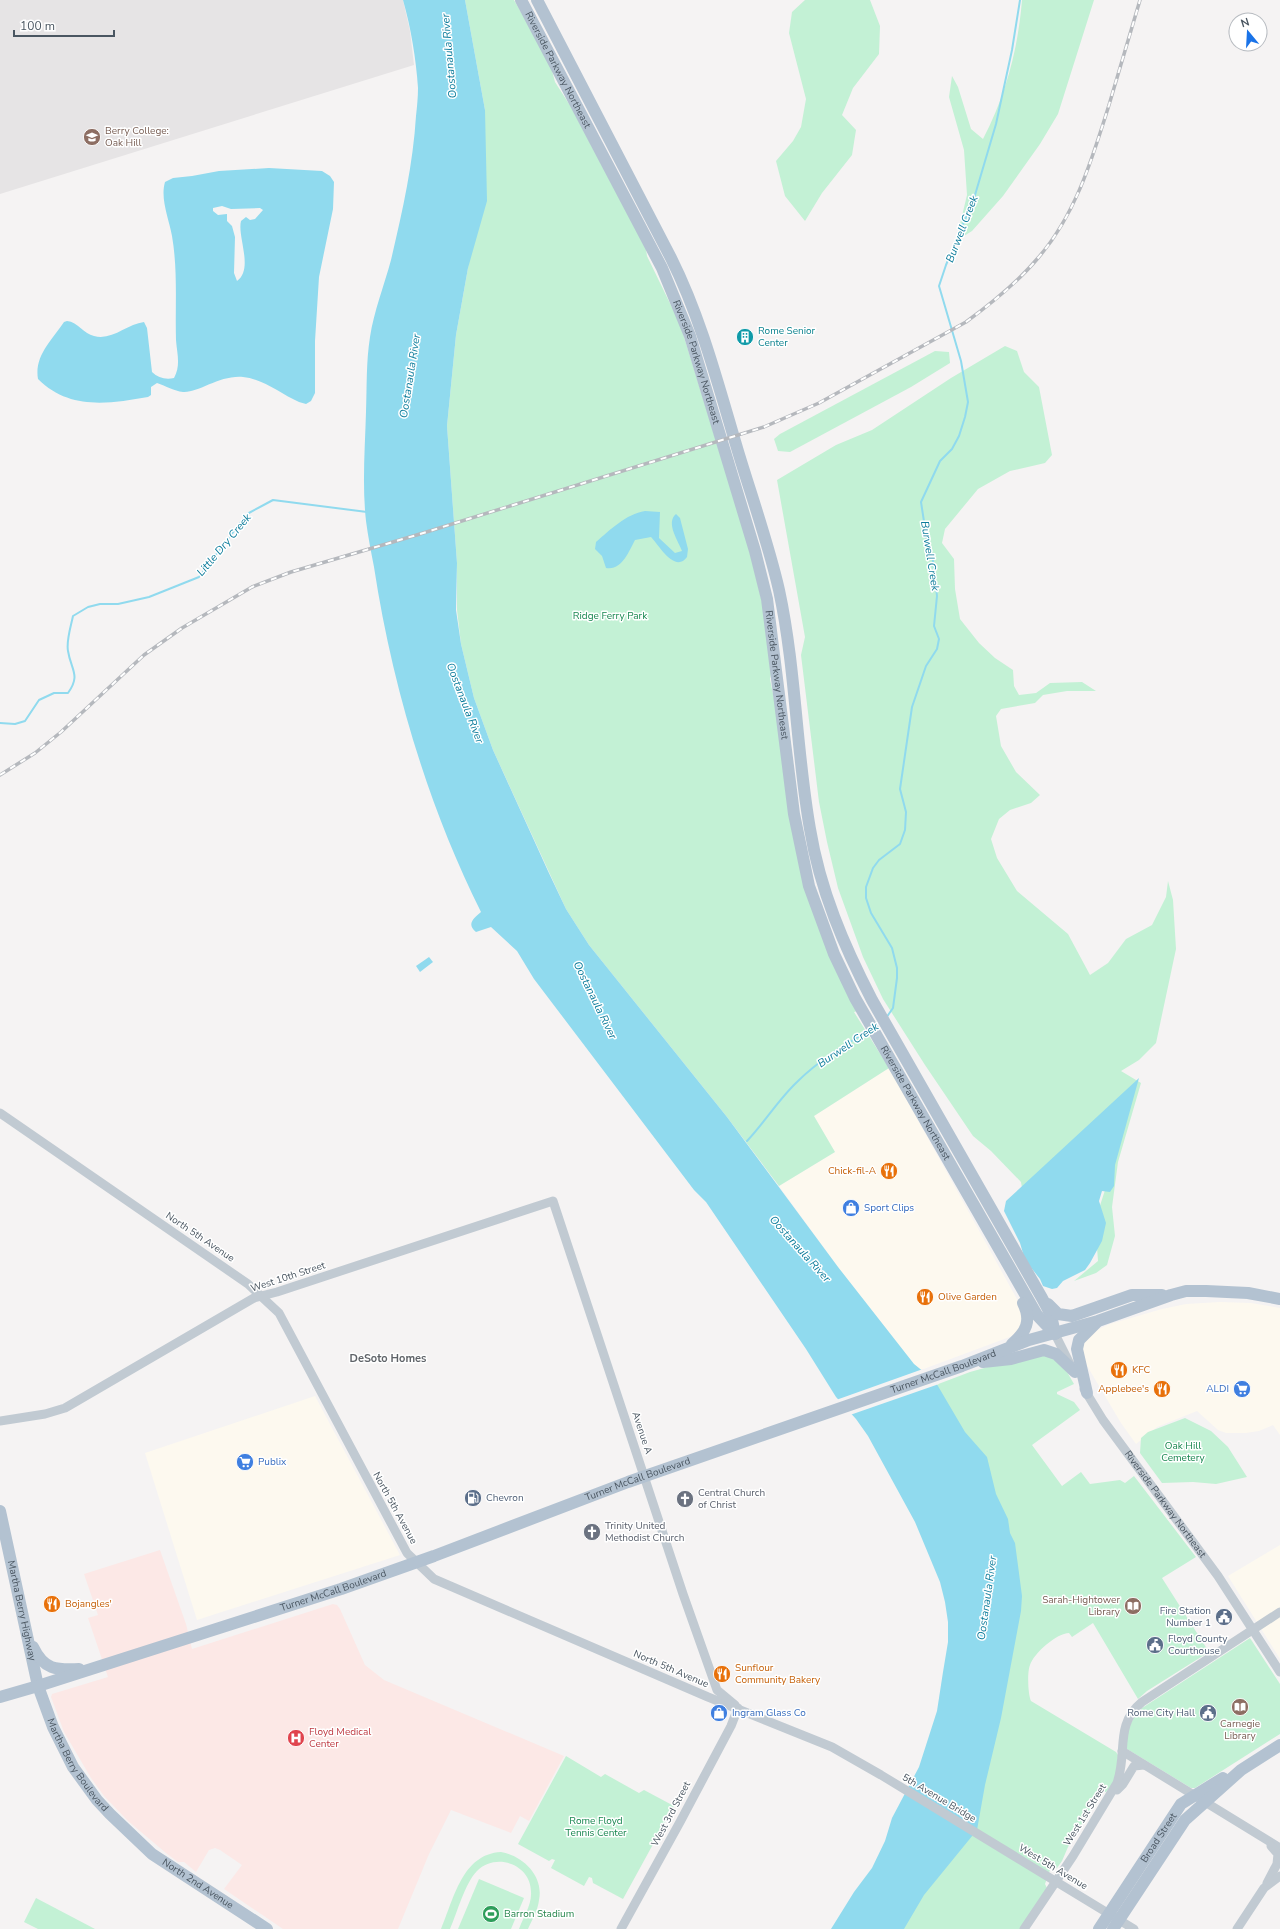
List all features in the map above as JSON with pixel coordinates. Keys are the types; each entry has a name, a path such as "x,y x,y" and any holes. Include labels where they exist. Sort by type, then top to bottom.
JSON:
{"main road":[{"name":"Riverside Parkway Northeast","path":"521,0 662,268 690,336 767,599 794,814 809,886 834,954 860,1008 1037,1315 1055,1334"},
{"name":"Riverside Parkway Northeast","path":"537,0 660,236 696,315 760,521 779,590 790,663 804,794 810,830 821,877 845,945 872,1000 904,1058 1042,1298 1051,1315 1055,1334"},
{"path":"948,1161 946,1170 1027,1310 1027,1325 1022,1335 1007,1349"},
{"name":"Turner McCall Boulevard","path":"0,1697 320,1596 417,1563 644,1476 964,1365 1029,1340 1098,1321 1171,1295 1186,1291 1206,1290 1248,1293 1280,1299"},
{"path":"1042,1298 1055,1312 1063,1316 1072,1316 1132,1295 1171,1295"},
{"path":"1087,1393 1077,1349 1082,1335 1098,1321"},
{"path":"964,1365 1011,1360 1044,1350 1056,1354 1075,1372"},
{"name":"Martha Berry Highway","path":"0,1512 38,1686"},
{"path":"28,1636 37,1656 48,1666 61,1669 92,1669"},
{"name":"Martha Berry Boulevard","path":"38,1686 53,1727 73,1767 97,1800 115,1820 131,1834"},
{"name":"Broad Street","path":"1099,1929 1114,1921 1181,1804 1199,1799 1280,1745"},
{"name":"North 2nd Avenue","path":"131,1834 152,1854 267,1929"}],"street":[{"name":"North 5th Avenue","path":"0,1112 248,1284 279,1313 407,1553 434,1579 708,1697 832,1747 882,1775"},
{"name":"West 10th Street","path":"0,1421 65,1408 254,1298 553,1201"},
{"name":"Avenue A","path":"553,1201 717,1690 738,1708"},
{"name":"Riverside Parkway Northeast","path":"1055,1334 1103,1420 1218,1576 1280,1672"},
{"name":"West 1st Street","path":"1024,1929 1110,1797 1119,1777 1127,1719 1136,1707 1280,1612"},
{"name":"West 3rd Street","path":"620,1929 680,1822 731,1726 738,1708"},
{"path":"1122,1751 1280,1848"},
{"path":"1110,1797 1123,1784 1134,1766 1144,1765"},
{"name":"5th Avenue Bridge","path":"882,1775 986,1839"},
{"path":"1237,1929 1264,1888 1277,1864 1278,1856 1276,1851 1256,1833"},
{"name":"West 5th Avenue","path":"986,1839 1056,1882 1114,1921 1134,1929"},
{"path":"1264,1888 1280,1876"}],"shaded area":[{"name":"Berry College: Oak Hill","path":"0,0 403,0 410,31 414,65 0,194"},
{"path":"889,1068 1023,1310 1025,1317 1015,1335 921,1370 914,1364 838,1267 779,1186 835,1152 814,1116"},
{"path":"1220,1302 1251,1303 1280,1308 1280,1435 1273,1425 1259,1431 1246,1433 1226,1433 1218,1430 1197,1411 1157,1427 1136,1444 1121,1423 1083,1359 1081,1344 1088,1334 1110,1324 1162,1309 1186,1304"},
{"path":"315,1396 400,1555 197,1620 145,1453"},
{"path":"1280,1545 1280,1659 1228,1576"},
{"name":"Floyd Medical Center","path":"160,1550 186,1624 192,1649 333,1604 337,1605 365,1665 384,1680 564,1756 529,1821 520,1816 511,1833 451,1810 429,1854 398,1929 283,1929 224,1889 242,1865 220,1850 215,1848 209,1850 196,1872 184,1862 178,1862 128,1821 104,1796 91,1778 64,1732 51,1697 52,1694 108,1677 88,1618 98,1615 84,1574"}],"green space":[{"name":"Ridge Ferry Park","path":"465,0 514,0 550,63 555,82 571,107 646,249 647,256 680,324 751,554 764,611 772,668 770,679 776,709 790,821 858,1011 854,1012 889,1068 814,1116 835,1152 779,1186 727,1117 589,945 566,909 493,750 474,698 461,644 457,610 457,563 447,426 456,335 468,268 485,110"},
{"path":"805,0 870,0 880,26 879,54 853,88 842,115 856,130 852,155 822,193 805,221 785,196 776,161 793,141 801,127 806,99 789,33 792,12"},
{"path":"1022,0 1094,0 1058,114 1040,144 1003,196 972,231 956,241 967,195 964,150 949,97 952,76 958,87 971,129 983,139 998,106 1010,71"},
{"path":"1005,346 1017,351 1024,372 1039,387 1052,455 1045,463 1010,471 978,489 945,529 942,543 954,559 955,589 960,619 979,643 995,658 1013,670 1014,686 1019,695 1036,693 1050,683 1082,682 1096,691 1067,691 1043,695 1035,703 1001,709 996,716 1001,746 1016,772 1040,795 1031,803 1010,810 999,819 991,839 997,858 1017,891 1068,934 1090,975 1108,963 1126,939 1152,925 1166,897 1168,881 1173,900 1176,949 1156,1043 1139,1060 1121,1071 1141,1083 1118,1162 1112,1207 1115,1236 1107,1265 1096,1273 1074,1281 1098,1261 1095,1221 1106,1187 1024,1200 1021,1182 991,1151 973,1136 925,1065 883,999 863,957 838,888 819,802 801,655 805,637 777,480 836,445 872,430 951,378"},
{"path":"935,351 949,352 950,363 911,387 790,452 778,451 774,439 780,434"},
{"name":"Floyd County Courthouse","path":"1041,1352 1063,1365 1074,1384 1057,1392 1057,1394 1074,1402 1080,1410 1032,1445 1062,1486 1081,1472 1090,1484 1120,1480 1125,1483 1134,1476 1196,1557 1162,1578 1209,1652 1147,1691 1138,1699 1093,1623 1072,1637 1069,1633 1064,1634 1046,1644 1032,1660 1029,1668 1028,1683 1031,1701 1116,1752 1118,1755 1116,1775 1110,1788 1106,1792 1099,1792 1095,1797 1097,1800 1096,1805 1092,1808 1068,1847 1062,1861 1057,1868 1050,1870 1045,1884 1047,1888 1020,1929 866,1929 992,1551 904,1397 970,1372"},
{"name":"Oak Hill Cemetery","path":"1185,1418 1211,1431 1228,1447 1247,1477 1216,1484 1193,1482 1162,1483 1140,1453 1141,1438 1148,1432"},
{"name":"Rome City Hall","path":"1250,1638 1280,1684 1280,1734 1195,1788 1191,1788 1127,1749 1127,1729 1139,1710"},
{"name":"Rome Floyd Tennis Center","path":"566,1756 601,1777 605,1774 639,1793 644,1790 674,1806 623,1899 593,1883 592,1878 589,1877 584,1886 551,1868 555,1860 552,1859 549,1861 518,1844"},
{"path":"501,1852 517,1858 530,1868 538,1883 540,1891 538,1904 535,1915 528,1929 519,1929 531,1897 529,1882 525,1874 519,1868 511,1864 493,1862 485,1865 473,1876 465,1890 450,1929 441,1929 455,1892 468,1869 477,1861 488,1855"},
{"name":"Barron Stadium","path":"479,1879 524,1898 511,1929 458,1929"},
{"path":"36,1898 95,1929 38,1929 24,1922"}],"water":[{"name":"Oostanaula River","path":"403,0 465,0 485,110 487,201 468,268 456,335 447,426 457,563 456,610 461,644 474,698 493,750 566,909 589,945 727,1117 838,1267 914,1364 935,1381 965,1432 987,1457 996,1494 1008,1519 1010,1533 1015,1543 1022,1596 1021,1611 1001,1718 985,1785 977,1830 924,1895 904,1929 831,1929 854,1892 872,1868 885,1841 892,1818 919,1767 937,1711 948,1642 948,1622 940,1582 915,1522 868,1436 856,1419 836,1397 806,1349 706,1202 694,1190 534,979 517,951 491,927 476,932 473,929 471,924 472,921 481,912 444,830 414,744 402,700 391,656 366,521 364,480 367,365 370,337 391,260 403,207 415,134 418,88 414,55"},
{"path":"269,168 322,171 330,176 334,182 333,209 319,277 315,341 315,393 311,401 306,404 299,402 265,384 251,378 243,377 234,377 218,381 189,392 173,390 157,383 151,387 151,395 148,397 104,403 76,400 63,396 50,389 38,379 37,371 39,363 41,356 49,342 64,322 67,321 74,323 90,335 101,337 144,322 147,328 152,372 162,378 174,378 178,364 176,340 176,275 172,236 164,202 165,182 173,178 219,171","holes":["222,206 231,209 260,208 263,210 255,219 250,220 246,217 241,221 240,227 245,261 242,276 237,281 234,273 235,237 232,226 227,221 227,214 218,215 213,211 213,208"]},
{"path":"645,511 660,512 659,538 675,553 682,551 672,527 672,522 676,514 680,518 688,549 687,557 682,561 677,562 672,560 662,551 651,537 635,540 621,563 612,568 606,568 602,556 595,549 596,542 631,515"},
{"path":"429,957 433,962 420,972 416,966"},
{"path":"1139,1078 1115,1165 1114,1186 1110,1192 1102,1191 1099,1201 1106,1223 1102,1241 1085,1270 1063,1281 1057,1288 1052,1289 1043,1286 1040,1279 1025,1260 1020,1243 1004,1211 1006,1201"}],"pier":[{"path":"923,1369 939,1384 850,1415 836,1400"}],"waterway":[{"name":"Burwell Creek","path":"886,1018 893,1008 897,968 892,948 871,913 866,898 866,887 873,868 879,860 900,844 905,830 906,812 900,789 912,707 926,666 937,649 939,639 934,626 937,596 933,561 927,541 921,502 940,461 952,449 959,436 968,402 961,361 939,286 946,265 975,195 996,124 1012,50 1020,0"},
{"name":"Little Dry Creek","path":"0,723 15,724 25,721 39,700 54,693 68,693 72,687 75,677 69,658 68,647 68,638 73,616 88,607 100,604 118,604 149,597 199,577 247,514 273,500 367,512"},
{"name":"Burwell Creek","path":"747,1141 790,1089 805,1074 832,1054 870,1030"}],"railway":[{"path":"0,775 35,753 61,732 144,655 182,628 252,587 291,572 420,534 764,427 819,403 966,322 995,300 1022,276 1038,258 1063,223 1073,204 1096,146 1140,0"}],"place":[{"name":"Berry College: Oak Hill","path":"92,137"},
{"name":"Rome Senior Center","path":"745,337"},
{"name":"Chick-fil-A","path":"889,1171"},
{"name":"Sport Clips","path":"851,1208"},
{"name":"Olive Garden","path":"925,1297"},
{"name":"KFC","path":"1119,1370"},
{"name":"Applebee's","path":"1162,1389"},
{"name":"ALDI","path":"1242,1389"},
{"name":"Publix","path":"245,1462"},
{"name":"Chevron","path":"473,1498"},
{"name":"Central Church of Christ","path":"685,1499"},
{"name":"Trinity United Methodist Church","path":"592,1532"},
{"name":"Bojangles'","path":"52,1604"},
{"name":"Sarah-Hightower Library","path":"1133,1606"},
{"name":"Fire Station Number 1","path":"1224,1617"},
{"name":"Floyd County Courthouse","path":"1155,1645"},
{"name":"Sunflour Community Bakery","path":"722,1674"},
{"name":"Carnegie Library","path":"1240,1707"},
{"name":"Ingram Glass Co","path":"719,1713"},
{"name":"Rome City Hall","path":"1208,1713"},
{"name":"Floyd Medical Center","path":"296,1738"},
{"name":"Barron Stadium","path":"491,1914"}],"district":[{"name":"DeSoto Homes","path":"388,1358"}]}
